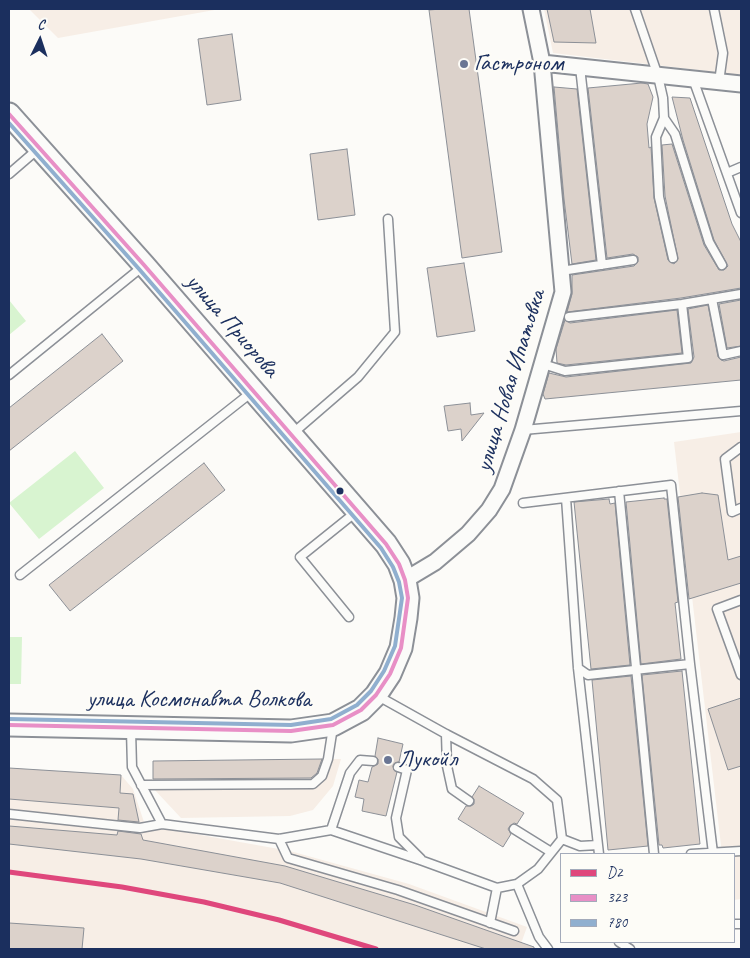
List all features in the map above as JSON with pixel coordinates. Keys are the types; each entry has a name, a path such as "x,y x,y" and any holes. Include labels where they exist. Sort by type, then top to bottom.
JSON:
{"street":[{"name":"улица Новая Ипатовка","path":"405,580 435,562 468,534 489,510 502,489 523,430 563,292 542,63 531,9"},
{"path":"542,63 741,84"},
{"name":"улица Приорова","path":"9,114 144,265 356,512 386,544 405,580"},
{"name":"улица Космонавта Волкова","path":"9,725 291,732 333,725 361,710 376,695 390,674 400,648 406,618 408,598 405,580"}],"lane":[{"path":"635,9 658,76 663,98 664,118 656,137 659,197 673,258"},
{"path":"714,9 724,54 719,82"},
{"path":"580,67 602,265"},
{"path":"693,79 741,213"},
{"path":"664,118 675,134 709,242 722,265"},
{"path":"9,174 39,149"},
{"path":"727,173 741,168"},
{"path":"291,436 358,377 395,332 388,219"},
{"path":"562,271 633,260"},
{"path":"9,375 144,265"},
{"path":"569,317 682,304 741,294"},
{"path":"712,299 724,354 741,351"},
{"path":"543,364 565,371 688,358 682,304"},
{"path":"20,575 254,391"},
{"path":"523,430 741,411"},
{"path":"741,447 725,459 732,512 741,508"},
{"path":"522,503 671,485 690,664 714,853 741,851"},
{"path":"619,491 654,853"},
{"path":"566,498 578,668 599,853"},
{"path":"349,618 300,556 356,512"},
{"path":"741,600 717,609 741,675"},
{"path":"578,668 588,674 690,664"},
{"path":"9,814 140,828 162,824 279,840 330,830 497,888 517,884 538,869 562,839 557,800 533,779 376,695"},
{"path":"141,785 313,784 322,776 328,759 333,725"},
{"path":"131,727 132,768 162,824"},
{"path":"446,734 447,766 452,789 469,802"},
{"path":"330,830 350,773 360,760 373,761"},
{"path":"398,766 407,770 396,818 399,837 423,861"},
{"path":"514,829 551,852"},
{"path":"562,839 580,846 598,845"},
{"path":"279,840 288,858 398,890 514,932"},
{"path":"517,884 539,937 548,949"},
{"path":"490,923 497,888"}],"shaded area":[{"path":"29,9 220,9 58,38"},
{"path":"544,9 741,9 741,75 553,53"},
{"path":"741,432 741,899 735,900 735,853 722,853 674,442"},
{"path":"341,759 333,786 313,810 290,816 181,818 153,788 153,761"},
{"path":"9,768 121,775 133,789 145,825 290,851 409,884 527,927 519,949 9,949"}],"green space":[{"path":"9,300 26,321 9,335"},
{"path":"75,451 104,488 39,539 9,503"},
{"path":"9,637 22,637 21,684 9,684"}],"building":[{"path":"469,9 502,252 462,258 429,10"},
{"path":"547,9 590,9 596,43 554,42"},
{"path":"232,34 241,100 207,105 198,39"},
{"path":"648,84 653,97 647,124 649,148 651,147 654,198 668,260 674,264 678,259 665,196 662,145 672,144 704,245 719,270 724,270 728,266 714,240 683,140 672,97 690,98 732,224 741,242 741,288 681,298 567,312 572,294 572,275 634,266 638,262 638,257 633,254 607,258 588,88"},
{"path":"554,87 577,89 596,260 572,264"},
{"path":"347,149 355,215 318,220 310,154"},
{"path":"464,263 475,331 437,337 427,268"},
{"path":"741,300 741,346 727,348 719,304"},
{"path":"708,305 718,357 724,361 741,357 741,380 545,399 543,394 549,373 566,377 691,363 694,357 688,309"},
{"path":"677,310 682,353 566,365 557,363 556,349 565,320 570,323"},
{"path":"102,334 123,361 9,451 9,408"},
{"path":"470,403 471,415 484,413 462,441 461,429 448,431 444,406"},
{"path":"204,463 225,490 70,611 49,585"},
{"path":"702,493 718,495 728,560 741,556 741,583 689,599 678,497"},
{"path":"609,499 610,504 615,503 630,665 591,669 574,502"},
{"path":"667,499 678,602 675,603 681,659 641,664 626,502"},
{"path":"682,671 700,844 663,848 662,845 659,845 642,675"},
{"path":"631,676 648,846 608,850 592,680"},
{"path":"741,698 741,766 728,770 708,709"},
{"path":"378,738 403,744 399,762 393,766 397,772 386,816 362,811 364,799 355,797 359,780 368,782 372,767 378,764 378,759 375,756"},
{"path":"322,759 317,773 311,778 153,779 153,761"},
{"path":"9,768 121,775 120,793 133,794 139,822 118,820 119,808 9,799"},
{"path":"479,786 524,813 517,824 514,823 508,829 511,834 503,847 458,819 466,806 474,804 472,797"},
{"path":"9,826 117,835 118,831 141,834 143,840 285,866 415,905 534,947 534,949 486,949 280,883 141,859 9,844"},
{"path":"9,923 84,928 82,949 9,949"}],"transit line":[{"name":"323","path":"9,114 144,265 386,544 399,564 405,580 408,598 401,648 390,674 376,695 361,710 333,725 291,731 9,725"},
{"name":"780","path":"9,123 139,269 381,548 393,567 399,582 402,598 395,646 384,671 371,691 357,705 331,719 291,725 9,719"},
{"name":"D2","path":"9,872 122,887 204,902 279,920 376,949"}],"place":[{"name":"Гастроном","path":"464,64"},
{"name":"Лукойл","path":"388,760"}]}
